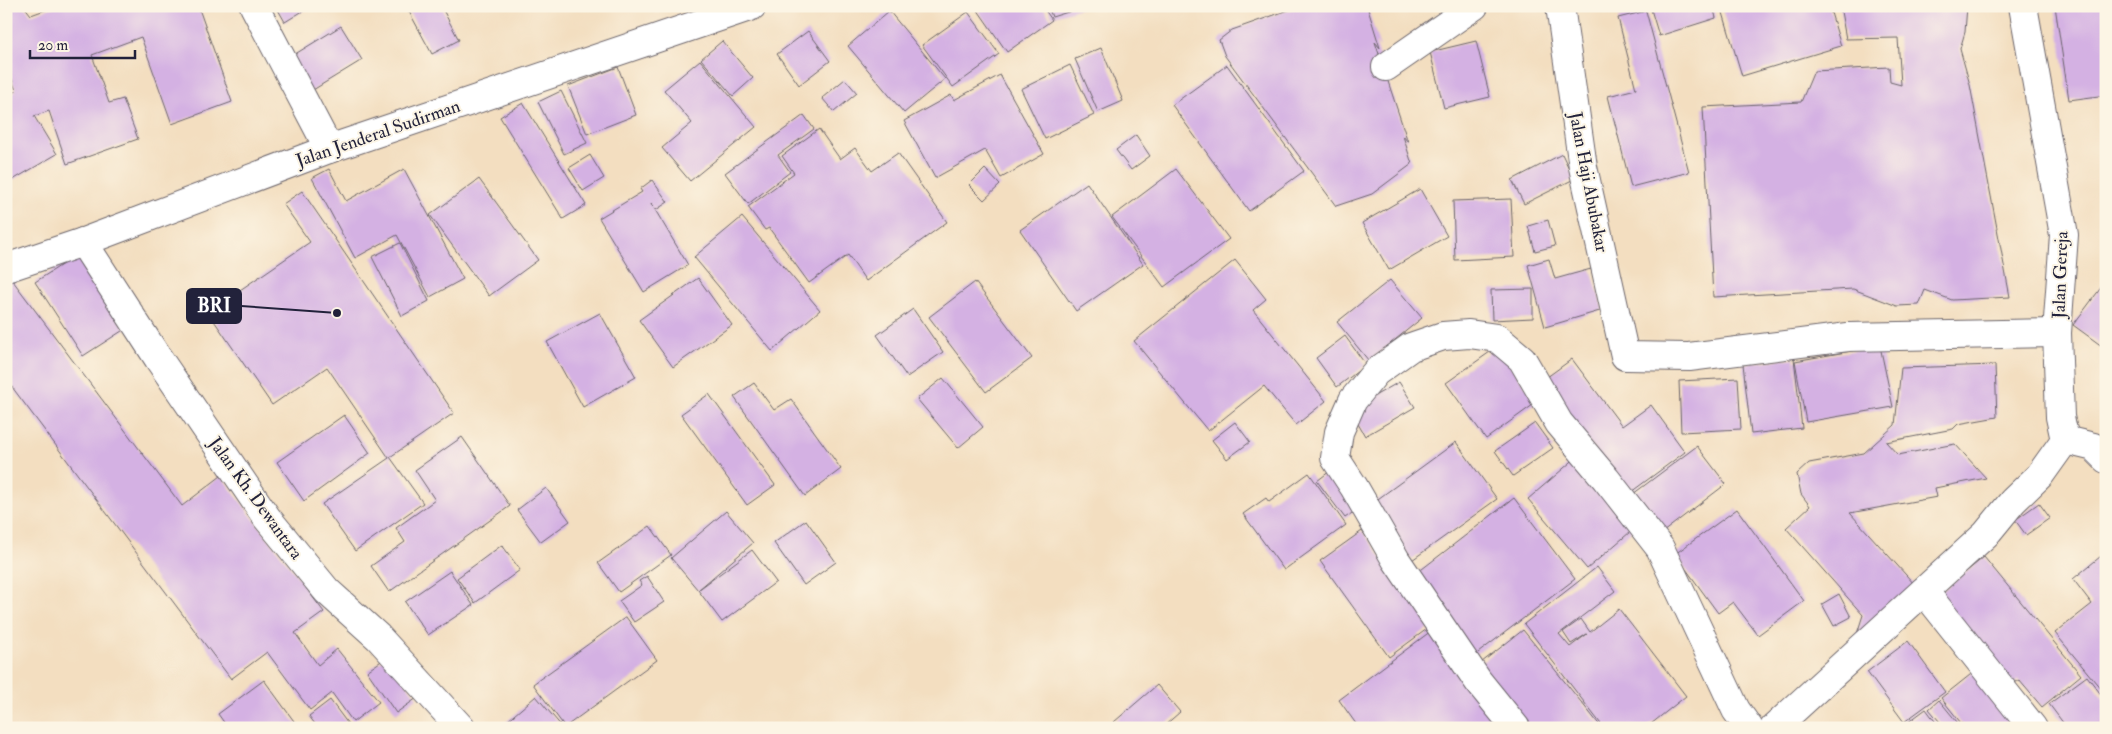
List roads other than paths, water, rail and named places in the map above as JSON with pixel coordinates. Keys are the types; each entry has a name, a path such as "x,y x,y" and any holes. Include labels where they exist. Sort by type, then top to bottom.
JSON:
{"main road":[{"path":"254,6 330,148"},
{"name":"Jalan Jenderal Sudirman","path":"6,268 83,242 330,148 752,6"},
{"path":"1386,67 1474,6"},
{"name":"Jalan Haji Abubakar","path":"1560,6 1583,167 1624,356 1689,357 1848,337 2058,333"},
{"name":"Jalan Gereja","path":"2024,6 2064,236 2058,333 2060,417 2066,440"},
{"name":"Jalan Kh. Dewantara","path":"83,242 158,358 268,518 327,591 378,637 461,728"},
{"path":"1516,728 1478,681 1396,560 1335,458 1339,432 1352,400 1376,372 1411,347 1443,336 1469,334 1497,338 1522,359 1559,423 1660,548 1736,710 1749,728"},
{"path":"1774,728 1986,534 2013,501 2040,475 2066,440 2102,446"},
{"path":"1924,590 2033,728"}],"place":[{"name":"BRI","path":"337,313"}]}
